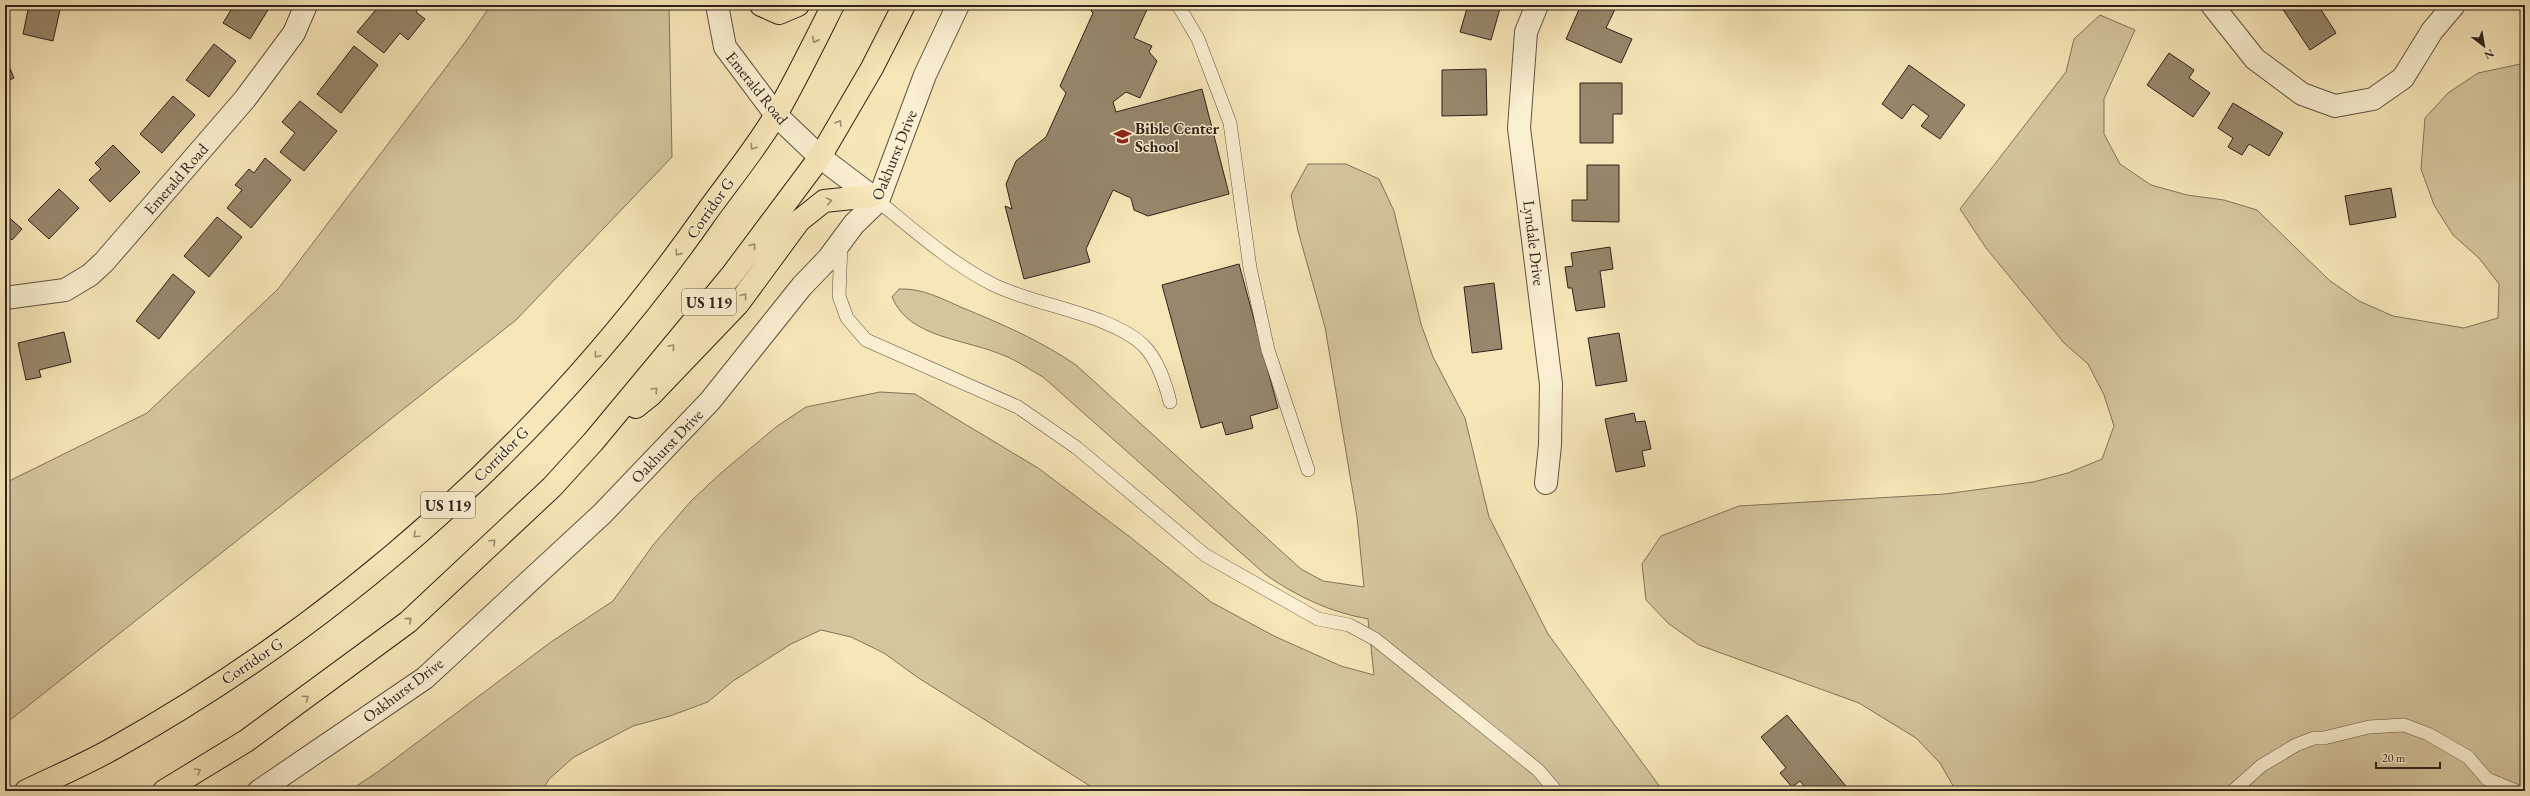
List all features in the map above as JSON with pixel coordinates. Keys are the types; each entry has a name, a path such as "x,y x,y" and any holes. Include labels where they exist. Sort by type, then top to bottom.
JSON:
{"highway":[{"path":"762,5 779,13 798,5"},
{"name":"Corridor G","path":"26,791 113,749 214,687 307,624 402,549 500,457 590,364 674,260 776,115 832,5"},
{"name":"US 119","path":"164,791 246,741 408,622 552,487 593,442 731,276 820,157 872,68 904,5"},
{"path":"593,442 651,395 738,304 799,221 824,201 875,199"}],"street":[{"name":"Emerald Road","path":"5,298 65,290 90,275 104,262 245,98 294,32 306,5"},
{"name":"Oakhurst Drive","path":"259,791 425,678 602,514 710,401 802,286 828,259 875,199 925,75 958,5"},
{"name":"Lyndale Drive","path":"1537,5 1526,32 1519,128 1551,384 1550,445 1546,483"},
{"path":"2212,5 2254,59 2302,94 2335,106 2373,99 2403,78 2432,32 2454,5"},
{"name":"Emerald Road","path":"718,7 725,47 776,115 820,157 875,199"}],"lane":[{"path":"1178,5 1198,39 1230,123 1250,268 1268,350 1308,470"},
{"path":"875,199 936,248 994,285 1112,326 1143,345 1163,375 1170,402"},
{"path":"841,242 839,296 847,318 866,340 1018,407 1077,448 1205,555 1318,619 1349,625 1375,639 1538,770 1556,791"},
{"path":"2233,791 2261,766 2296,745 2314,738 2324,738 2369,727 2404,725 2428,734 2468,757 2487,779 2516,791"}],"shaded area":[{"path":"491,5 669,5 672,157 516,320 5,724 5,483 147,413 278,289 466,41"},
{"path":"2100,15 2135,30 2104,99 2104,134 2120,164 2151,185 2187,195 2224,200 2257,210 2329,280 2359,301 2393,316 2464,328 2498,318 2499,284 2479,258 2453,235 2434,205 2421,169 2425,118 2448,93 2478,73 2525,63 2525,791 1956,791 1940,763 1916,738 1859,703 1699,645 1669,624 1646,600 1642,564 1661,536 1739,506 1945,494 2033,482 2068,473 2102,459 2114,426 2104,395 2088,364 2064,343 1986,248 1960,209 2066,72 2074,39"},
{"path":"1308,164 1346,164 1379,179 1394,211 1421,324 1433,357 1465,418 1489,517 1548,634 1663,791 1098,791 917,677 884,653 851,637 821,630 791,644 733,681 708,702 670,716 633,726 574,757 549,779 542,791 349,791 379,771 551,642 613,601 653,545 691,501 721,473 776,427 806,407 880,392 915,394 1038,468 1130,537 1211,602 1274,636 1341,666 1374,675 1368,619 1327,608 1315,603 1302,597 1266,575 1043,377 1019,363 990,350 925,330 912,322 900,311 892,297 899,289 924,292 1007,327 1063,356 1076,365 1301,569 1323,581 1364,587 1357,517 1325,327 1298,231 1291,195"}],"building":[{"path":"29,5 61,5 53,41 23,34"},
{"path":"234,5 271,5 250,39 223,23"},
{"path":"380,5 385,9 388,5 418,5 420,7 416,12 425,19 408,40 400,33 384,53 357,32"},
{"path":"1093,5 1149,5 1134,38 1152,46 1149,52 1157,61 1140,98 1126,92 1113,102 1116,112 1202,89 1229,194 1148,216 1134,210 1131,198 1113,190 1086,249 1090,262 1024,279 1005,206 1012,209 1006,184 1016,161 1046,137 1066,93 1060,86 1093,13 1091,11"},
{"path":"1468,5 1501,5 1491,40 1460,32"},
{"path":"1581,5 1617,5 1606,28 1632,39 1621,63 1566,39"},
{"path":"2280,5 2318,5 2336,33 2310,50"},
{"path":"2516,5 2525,5 2525,17"},
{"path":"214,44 236,61 209,97 186,80"},
{"path":"354,46 378,65 341,113 317,94"},
{"path":"2169,53 2194,70 2189,78 2210,93 2193,117 2147,85"},
{"path":"5,57 14,78 5,82"},
{"path":"1909,65 1965,105 1940,139 1921,126 1929,116 1913,104 1902,119 1882,104"},
{"path":"1486,69 1487,115 1442,116 1442,70"},
{"path":"1580,83 1622,83 1622,114 1613,114 1613,143 1580,143"},
{"path":"173,96 195,115 162,153 140,134"},
{"path":"300,101 337,131 304,171 280,152 295,133 282,122"},
{"path":"2233,103 2283,133 2269,156 2249,144 2242,155 2228,147 2233,138 2218,128"},
{"path":"113,145 140,172 110,202 89,180 101,169 95,163"},
{"path":"265,158 291,180 251,228 227,208 242,190 235,185 249,169 254,173"},
{"path":"1587,165 1619,165 1619,222 1572,221 1572,200 1587,200"},
{"path":"2391,188 2396,217 2350,225 2345,196"},
{"path":"59,189 79,208 49,239 28,220"},
{"path":"5,214 22,229 12,240 5,234"},
{"path":"217,217 242,237 209,277 184,256"},
{"path":"1610,247 1613,269 1600,271 1605,307 1576,311 1572,288 1568,288 1565,267 1573,266 1571,253"},
{"path":"1239,264 1278,408 1250,416 1253,428 1226,435 1222,422 1201,428 1162,285"},
{"path":"173,274 195,292 159,339 136,321"},
{"path":"1494,283 1502,349 1472,353 1464,287"},
{"path":"64,332 71,362 39,370 41,377 26,380 18,343"},
{"path":"1619,333 1627,381 1596,386 1588,338"},
{"path":"1634,413 1636,422 1645,421 1651,449 1642,451 1645,466 1616,472 1605,419"},
{"path":"1787,715 1850,791 1808,791 1800,781 1792,787 1780,773 1786,768 1761,737"}],"place":[{"name":"Bible Center School","path":"1122,137"}]}
